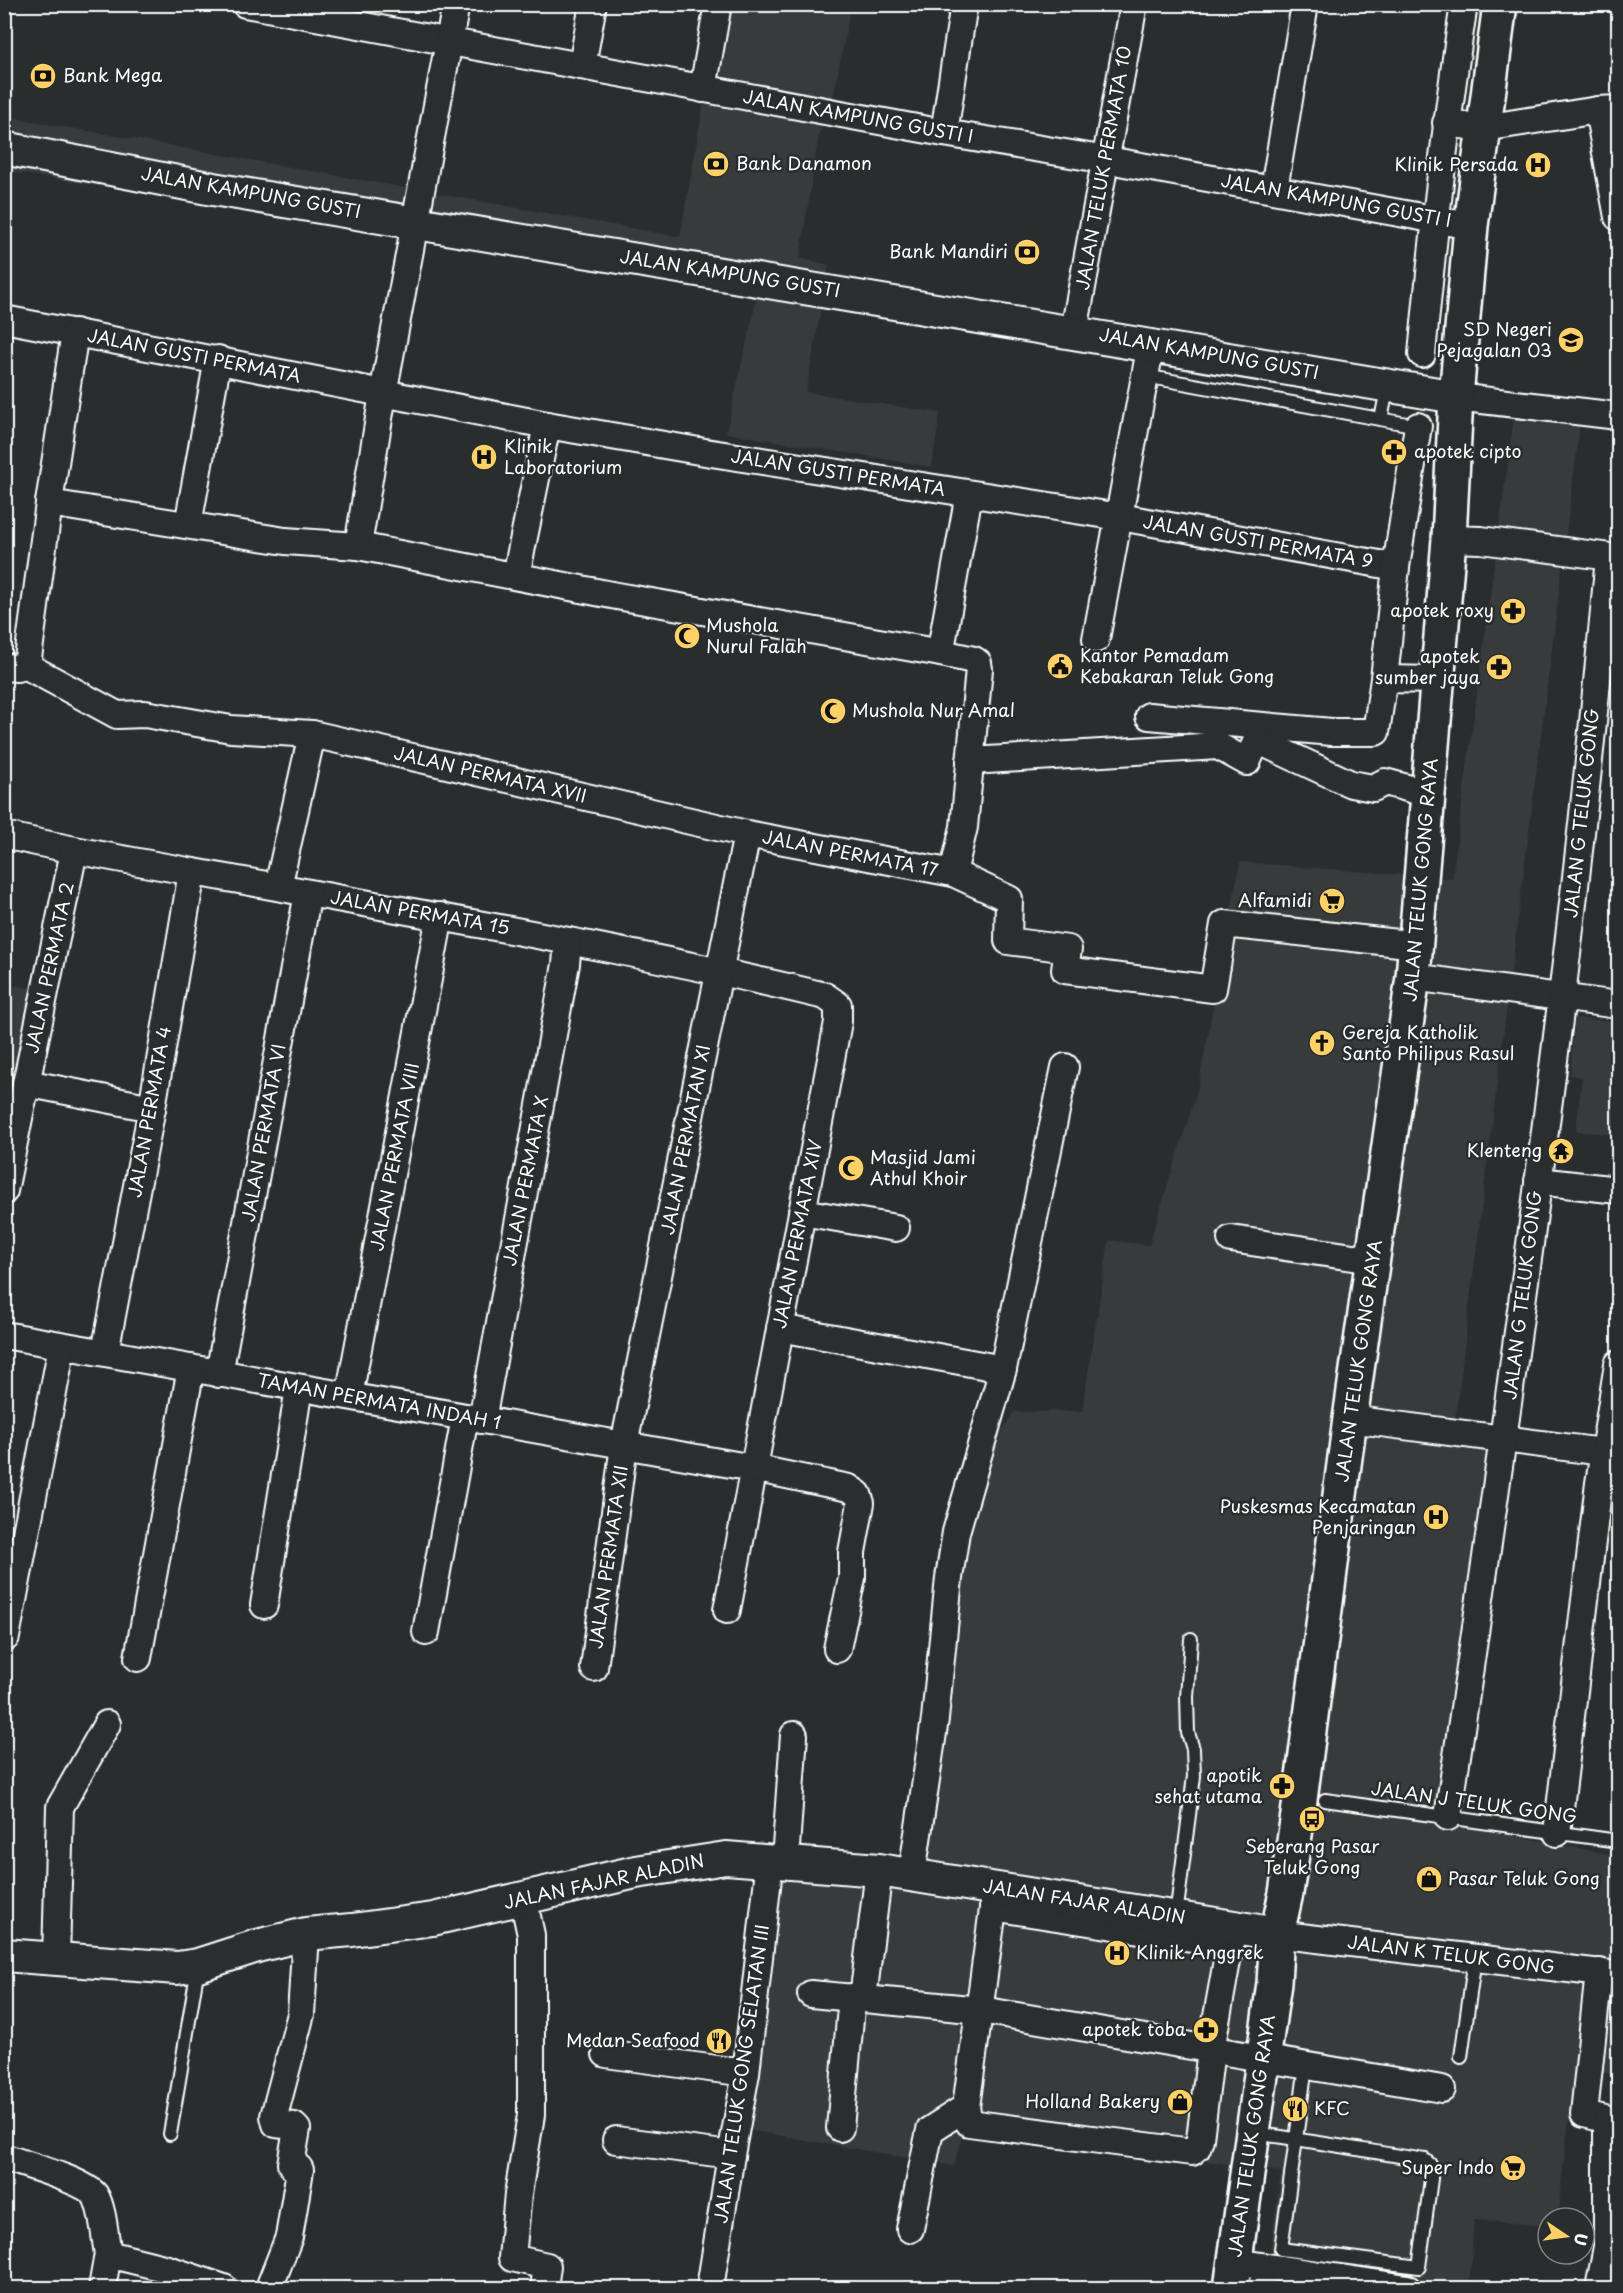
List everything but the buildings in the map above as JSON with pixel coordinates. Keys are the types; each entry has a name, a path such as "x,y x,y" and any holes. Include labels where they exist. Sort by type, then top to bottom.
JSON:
{"main road":[{"name":"JALAN TELUK GONG RAYA","path":"1247,2281 1253,2133 1415,961 1449,539 1456,397 1471,226 1500,4"}],"street":[{"name":"JALAN KAMPUNG GUSTI I","path":"245,4 294,9 449,42 703,89 1274,189 1471,226"},
{"path":"359,540 383,394 456,4"},
{"path":"582,66 593,4"},
{"path":"703,89 718,4"},
{"path":"944,133 964,4"},
{"name":"JALAN TELUK PERMATA 10","path":"1074,331 1134,4"},
{"path":"1274,189 1305,4"},
{"path":"1422,354 1434,219 1464,4"},
{"path":"1446,123 1484,128 1608,109 1618,217"},
{"name":"JALAN KAMPUNG GUSTI","path":"4,148 213,189 1074,331 1456,397"},
{"name":"JALAN GUSTI PERMATA","path":"4,319 547,424 1120,517"},
{"path":"15,666 28,658 48,503 75,332"},
{"path":"1096,639 1151,344"},
{"path":"188,525 218,359"},
{"path":"1456,397 1618,416"},
{"path":"516,576 547,424"},
{"path":"1149,716 1372,734 1377,729 1396,567 1418,426"},
{"path":"941,653 969,494"},
{"path":"48,503 285,541 359,540 516,576 974,660 978,663 964,827 954,873"},
{"name":"JALAN GUSTI PERMATA 9","path":"1120,517 1396,567"},
{"path":"1449,539 1480,540 1614,558"},
{"name":"JALAN G TELUK GONG","path":"1448,1817 1504,1439 1563,998 1614,558"},
{"name":"JALAN PERMATA XVII","path":"15,666 117,715 145,714 231,729 312,734 747,834"},
{"path":"1384,680 1438,680"},
{"path":"278,887 312,734"},
{"path":"970,761 1218,746 1247,762 1257,740 1350,784 1372,788 1385,783 1429,794"},
{"name":"JALAN PERMATA 17","path":"747,834 954,873 1009,899 1008,941 1068,949 1065,970 1213,988 1224,924 1415,961"},
{"name":"JALAN PERMATAN XI","path":"624,1445 747,834"},
{"name":"JALAN PERMATA 15","path":"4,835 74,851 440,916 718,970 825,996 834,1001"},
{"name":"JALAN PERMATA 2","path":"4,1191 74,851"},
{"name":"JALAN PERMATA 4","path":"105,1352 152,1108 192,872"},
{"name":"JALAN PERMATA VI","path":"219,1374 308,893"},
{"name":"JALAN PERMATA VIII","path":"349,1396 440,916"},
{"name":"JALAN PERMATA X","path":"426,1632 474,1419 566,964 568,941"},
{"path":"1415,961 1563,998 1618,1005"},
{"name":"JALAN PERMATA XIV","path":"727,1610 838,1022 838,1005 834,1001"},
{"path":"912,1874 935,1719 949,1578 956,1532 1003,1369 1065,1067"},
{"path":"26,1083 152,1108"},
{"path":"1538,1180 1618,1190"},
{"path":"802,1212 896,1228"},
{"path":"1231,1239 1373,1260"},
{"path":"780,1328 1003,1369"},
{"name":"TAMAN PERMATA INDAH 1","path":"4,1335 753,1468 849,1488 858,1494 861,1503 852,1552 852,1578 837,1649"},
{"path":"6,1637 62,1346"},
{"path":"1557,1833 1611,1453 1618,1364"},
{"path":"138,1658 191,1368"},
{"path":"264,1605 300,1388"},
{"path":"1350,1419 1611,1453"},
{"name":"JALAN PERMATA XII","path":"594,1668 624,1445"},
{"path":"56,1959 60,1807 107,1724"},
{"name":"JALAN TELUK GONG SELATAN III","path":"710,2289 746,2073 794,1735"},
{"name":"JALAN FAJAR ALADIN","path":"4,1955 177,1968 198,1965 257,1946 302,1935 434,1919 636,1872 726,1858 912,1874 995,1897 1176,1917 1281,1935"},
{"path":"840,2128 857,1997 879,1870"},
{"path":"995,1897 1230,1944 1211,2050 1200,2139 1197,2148 1192,2152 969,2123 966,2107 981,2010 995,1897"},
{"path":"523,1898 531,1935 531,2115 518,2194 512,2258 547,2266 544,2289"},
{"path":"280,2053 302,1935"},
{"path":"269,2289 289,2237 300,2170 292,2167 291,2164 297,2129 294,2126 276,2124 274,2121 301,2014 302,1935"},
{"name":"JALAN K TELUK GONG","path":"1281,1935 1609,1973"},
{"path":"1599,2289 1606,2247 1603,2119 1609,1973"},
{"path":"811,1994 981,2010 1442,2089"},
{"path":"606,2054 746,2073"},
{"path":"910,2229 930,2130 966,2107"},
{"path":"616,2140 731,2155"},
{"path":"4,2157 84,2185 94,2194 99,2206 108,2254 102,2289"},
{"path":"108,2254 168,2269 224,2289"},
{"path":"1247,2281 1407,2289"}],"lane":[{"path":"1145,376 1418,426"},
{"path":"1381,419 1388,385"},
{"path":"1176,1917 1194,1776 1193,1749 1188,1732 1187,1697 1191,1639"},
{"name":"JALAN J TELUK GONG","path":"1324,1800 1618,1840"},
{"path":"1461,2056 1475,1958"},
{"path":"170,2134 198,1965"},
{"path":"1253,2133 1296,2140 1425,2160 1431,2165 1431,2179 1419,2267 1281,2249 1296,2140 1304,2079"}],"shaded area":[{"path":"721,5 851,5 831,108 819,134 800,258 829,265 806,392 940,413 932,467 726,433 758,292 5,171 4,116 680,237"},
{"path":"1514,417 1580,424 1454,1428 1503,1429 1454,1824 1618,1856 1618,2074 1575,2070 1558,2206 1536,2206 1536,2225 1474,2220 1469,2288 1265,2288 1281,2172 965,2124 954,2166 748,2130 782,1842 919,1859 978,1468 1014,1412 1082,1411 1109,1240 1149,1245 1198,1088 1240,862 1452,879"},
{"path":"5,984 41,990 5,1195"},
{"path":"1575,1018 1618,1022 1618,1135 1576,1131 1582,1077 1570,1075"}],"place":[{"name":"Bank Mega","path":"43,76"},
{"name":"Bank Danamon","path":"716,164"},
{"name":"Klinik Persada","path":"1538,165"},
{"name":"Bank Mandiri","path":"1027,252"},
{"name":"SD Negeri Pejagalan 03","path":"1571,340"},
{"name":"apotek cipto","path":"1394,452"},
{"name":"Klinik Laboratorium","path":"484,457"},
{"name":"apotek roxy","path":"1513,611"},
{"name":"Mushola Nurul Falah","path":"687,636"},
{"name":"Kantor Pemadam Kebakaran Teluk Gong","path":"1060,666"},
{"name":"apotek sumber jaya","path":"1499,667"},
{"name":"Mushola Nur Amal","path":"833,711"},
{"name":"Alfamidi","path":"1332,901"},
{"name":"Gereja Katholik Santo Philipus Rasul","path":"1322,1043"},
{"name":"Klenteng","path":"1561,1151"},
{"name":"Masjid Jami Athul Khoir","path":"851,1168"},
{"name":"Puskesmas Kecamatan Penjaringan","path":"1436,1517"},
{"name":"apotik sehat utama","path":"1282,1786"},
{"name":"Seberang Pasar Teluk Gong","path":"1312,1819"},
{"name":"Pasar Teluk Gong","path":"1429,1879"},
{"name":"Klinik Anggrek","path":"1117,1953"},
{"name":"apotek toba","path":"1206,2030"},
{"name":"Medan Seafood","path":"719,2041"},
{"name":"Holland Bakery","path":"1180,2102"},
{"name":"KFC","path":"1295,2109"},
{"name":"Super Indo","path":"1513,2168"}]}
